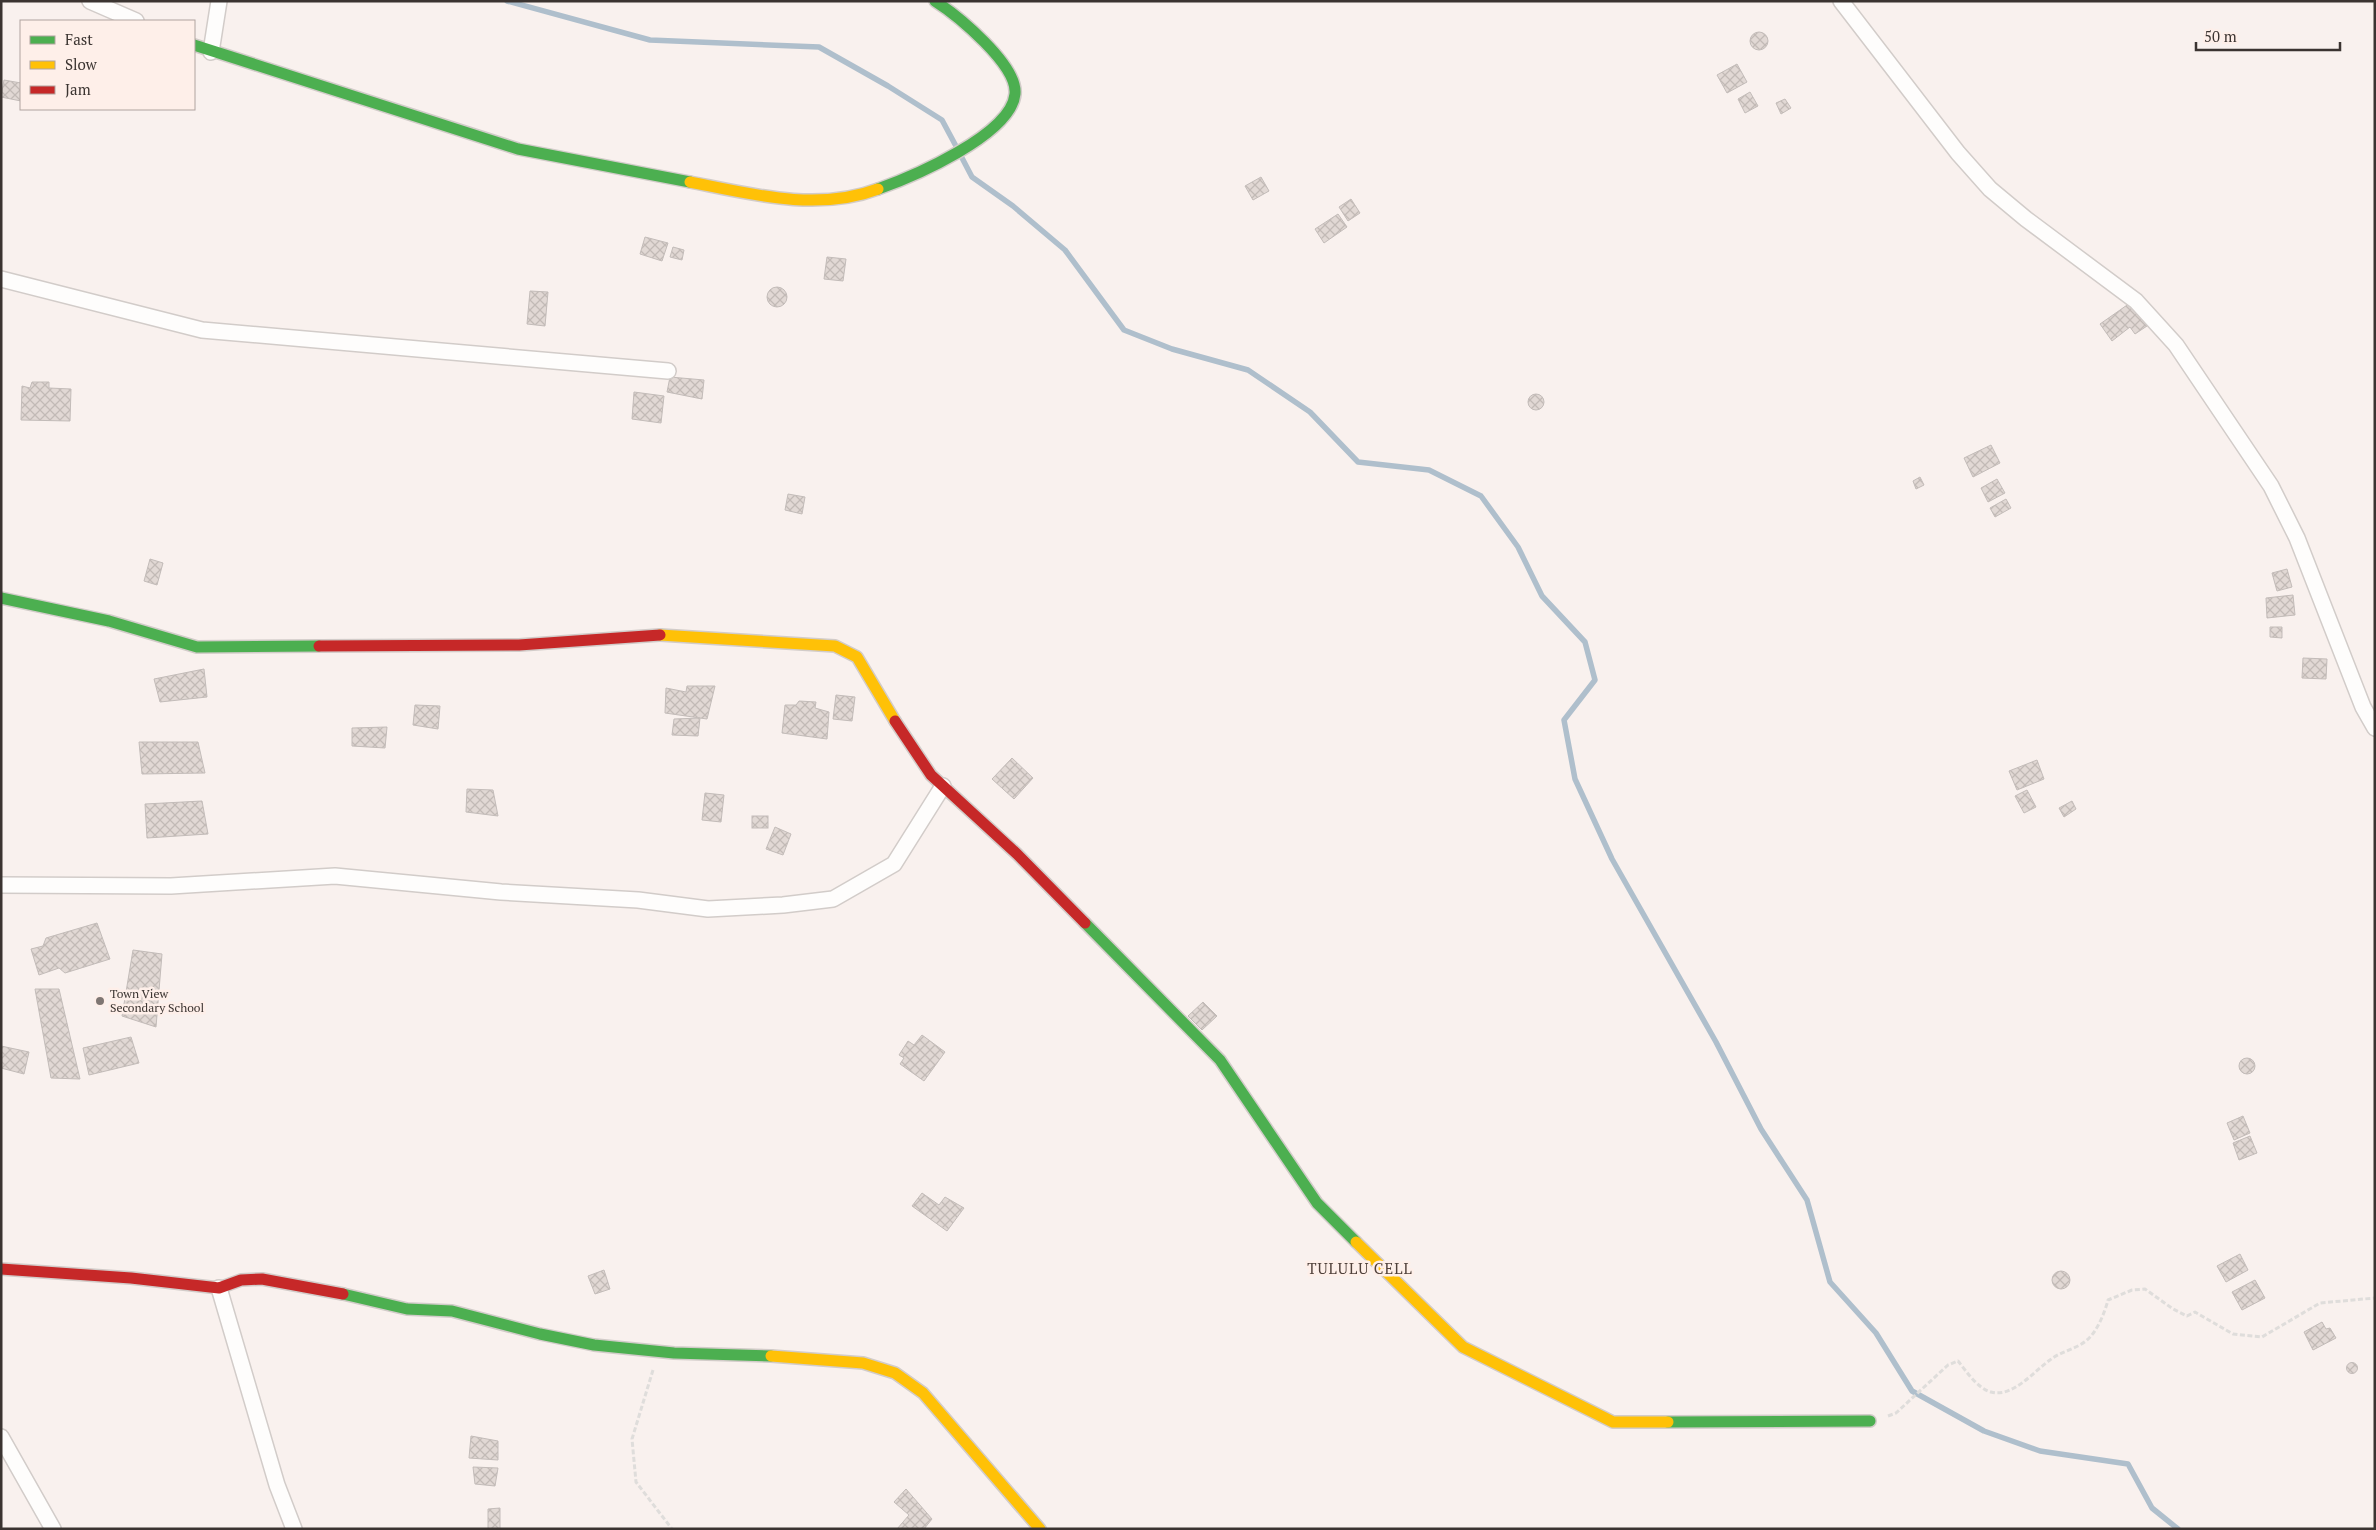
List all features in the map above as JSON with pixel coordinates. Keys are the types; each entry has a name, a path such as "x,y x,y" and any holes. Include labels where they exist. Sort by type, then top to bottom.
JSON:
{"street":[{"path":"90,1 134,20"},
{"path":"212,52 219,1"},
{"path":"195,45 518,150 766,197 827,200 871,192 919,174 971,145 1007,113 1015,94 1011,76 982,38 949,10 935,1"},
{"path":"1841,1 1958,153 1990,189 2026,219 2136,301 2176,345 2271,486 2297,538 2363,707 2375,728"},
{"path":"1,279 202,330 668,371"},
{"path":"1,598 109,621 197,647 519,645 661,635 835,646 857,657 882,701 931,775 1017,854 1220,1060 1317,1203 1463,1347 1613,1422 1870,1421"},
{"path":"1,885 171,886 335,876 501,892 638,900 708,909 783,905 833,899 894,864 943,786"},
{"path":"1,1269 131,1278 219,1288 241,1280 262,1279 407,1309 452,1311 540,1334 594,1345 656,1351 863,1363 895,1373 923,1393 1040,1529"},
{"path":"219,1288 277,1485 294,1529"},
{"path":"1,1436 53,1529"}],"path":[{"path":"1907,1403 1948,1365 1958,1361 1970,1376 1990,1392 2003,1393 2035,1373 2050,1359 2088,1340 2105,1312 2108,1300 2132,1290 2145,1289 2173,1309 2187,1316 2195,1312 2233,1334 2262,1337 2320,1303 2375,1298"},
{"path":"656,1351 652,1376 632,1438 636,1482 672,1529"}],"building":[{"path":"1759,32 1765,35 1768,41 1765,47 1759,50 1753,47 1750,41 1753,35"},
{"path":"1737,64 1747,82 1727,93 1717,75"},
{"path":"4,80 20,83 20,101 1,97"},
{"path":"1750,92 1758,106 1745,113 1738,99"},
{"path":"1785,99 1791,108 1781,114 1776,103"},
{"path":"1261,177 1269,191 1253,200 1245,186"},
{"path":"1351,199 1360,213 1348,221 1339,207"},
{"path":"1338,214 1347,227 1324,243 1315,229"},
{"path":"645,237 668,243 662,261 640,254"},
{"path":"673,247 684,250 682,260 670,257"},
{"path":"827,257 846,259 843,281 824,279"},
{"path":"777,287 784,290 787,297 784,304 777,307 770,304 767,297 770,290"},
{"path":"530,291 548,292 545,326 527,324"},
{"path":"2130,303 2147,326 2135,334 2130,327 2112,341 2100,324"},
{"path":"670,377 704,380 702,399 667,392"},
{"path":"32,382 49,382 49,388 71,389 70,421 21,420 22,386 30,388"},
{"path":"634,392 664,396 661,423 632,419"},
{"path":"1536,394 1544,402 1536,410 1528,402"},
{"path":"1991,445 2000,463 1973,477 1964,458"},
{"path":"1920,477 1924,485 1916,489 1913,481"},
{"path":"1997,479 2005,493 1988,502 1981,488"},
{"path":"788,494 805,497 802,514 785,510"},
{"path":"2006,499 2011,508 1995,517 1990,508"},
{"path":"150,559 163,563 157,585 144,581"},
{"path":"2287,569 2292,587 2277,591 2272,573"},
{"path":"2293,595 2295,615 2267,618 2266,598"},
{"path":"2270,627 2282,627 2282,638 2270,637"},
{"path":"2303,658 2327,659 2326,679 2302,678"},
{"path":"204,669 207,697 160,702 154,679"},
{"path":"687,686 715,686 707,719 665,713 666,688 686,692"},
{"path":"836,695 855,697 852,721 833,719"},
{"path":"799,701 816,702 815,708 829,712 827,739 782,733 785,705 796,705"},
{"path":"415,705 440,706 438,729 413,725"},
{"path":"700,718 698,736 672,735 674,719"},
{"path":"387,727 385,748 352,746 352,728"},
{"path":"139,742 198,742 205,773 142,774"},
{"path":"1012,758 1033,778 1014,799 992,779"},
{"path":"2037,760 2044,779 2017,790 2009,771"},
{"path":"467,789 493,790 498,816 466,812"},
{"path":"2027,790 2036,807 2024,813 2015,796"},
{"path":"705,793 724,795 721,822 702,820"},
{"path":"202,801 208,834 147,838 145,804"},
{"path":"2072,801 2076,809 2064,817 2059,808"},
{"path":"752,816 768,816 768,828 752,828"},
{"path":"775,827 791,834 783,855 766,849"},
{"path":"97,923 110,959 65,973 59,968 39,975 31,949 43,946 46,938"},
{"path":"133,950 162,954 156,1027 122,1016"},
{"path":"35,989 59,989 80,1079 51,1078"},
{"path":"1203,1002 1217,1016 1202,1030 1188,1016"},
{"path":"922,1035 945,1052 924,1081 900,1064 904,1058 899,1055 908,1041 914,1045"},
{"path":"131,1037 139,1063 89,1075 83,1048"},
{"path":"1,1046 29,1052 24,1074 1,1068"},
{"path":"2244,1058 2250,1058 2255,1063 2253,1072 2244,1074 2239,1069 2239,1063"},
{"path":"2243,1116 2250,1133 2234,1140 2227,1123"},
{"path":"2250,1136 2257,1153 2239,1160 2233,1143"},
{"path":"922,1193 939,1205 945,1197 964,1208 947,1231 912,1206"},
{"path":"2240,1254 2248,1270 2226,1282 2217,1266"},
{"path":"604,1270 610,1289 595,1294 588,1276"},
{"path":"2061,1271 2067,1274 2070,1280 2067,1286 2061,1289 2055,1286 2052,1280 2055,1274"},
{"path":"2255,1280 2265,1298 2242,1310 2232,1292"},
{"path":"2322,1322 2326,1329 2330,1328 2336,1338 2313,1350 2304,1332"},
{"path":"2352,1362 2358,1368 2352,1374 2346,1368"},
{"path":"471,1436 498,1441 498,1460 469,1458"},
{"path":"473,1467 498,1468 495,1486 475,1484"},
{"path":"906,1489 932,1519 924,1529 897,1529 909,1515 894,1502"},
{"path":"500,1508 500,1529 488,1529 488,1509"}],"waterway":[{"path":"507,1 650,40 819,47 888,86 942,120 957,148"},
{"path":"961,156 972,177 1013,206 1065,250 1124,330 1172,349 1248,370 1310,412 1358,462 1429,470 1481,496 1518,547 1542,596 1585,642 1595,680 1564,720 1575,779 1612,859 1716,1042 1761,1129 1807,1200 1830,1282 1876,1333 1912,1391 1984,1431 2040,1451 2128,1464 2152,1508 2178,1529"}],"traffic: fast":[{"path":"878,189 913,175 979,139 997,124 1009,109 1015,94 1013,82 1007,69 997,56 971,29 935,1"},
{"path":"195,45 518,149 690,182"},
{"path":"1,598 109,621 197,647 319,646"},
{"path":"1085,923 1220,1060 1317,1203 1356,1242"},
{"path":"343,1294 407,1309 452,1311 540,1334 594,1345 674,1353 771,1356"},
{"path":"1668,1422 1870,1421"}],"traffic: slow":[{"path":"690,182 760,196 808,200 855,196 878,189"},
{"path":"660,635 835,646 857,657 895,721"},
{"path":"1356,1242 1463,1347 1613,1422 1668,1422"},
{"path":"771,1356 863,1363 895,1373 923,1393 1040,1529"}],"traffic: jam":[{"path":"319,646 519,645 660,635"},
{"path":"895,721 931,775 1017,854 1085,923"},
{"path":"1,1269 131,1278 219,1288 241,1280 262,1279 343,1294"}],"place":[{"name":"Town View Secondary School","path":"100,1001"}],"district":[{"name":"TULULU CELL","path":"1360,1269"}]}
